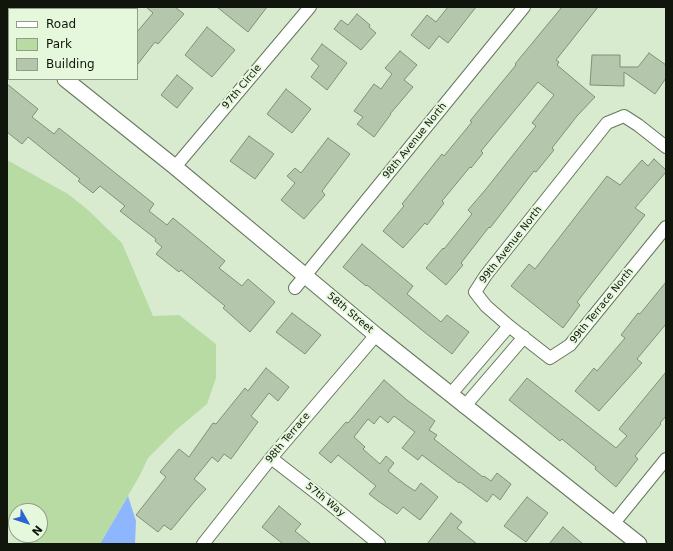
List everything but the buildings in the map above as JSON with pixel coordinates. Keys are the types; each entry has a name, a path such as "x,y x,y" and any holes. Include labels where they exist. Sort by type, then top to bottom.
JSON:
{"street":[{"name":"97th Circle","path":"175,167 310,7"},
{"name":"98th Avenue North","path":"295,288 524,7"},
{"name":"58th Street","path":"66,80 175,167 464,407 639,544"},
{"name":"99th Avenue North","path":"509,326 486,306 476,292 486,275 607,123 624,116 666,147"},
{"name":"99th Terrace North","path":"509,326 550,358 570,345 666,227"},
{"path":"450,395 509,326"},
{"name":"98th Terrace","path":"203,544 271,458 376,335"},
{"path":"464,407 524,337"},
{"name":"57th Way","path":"271,458 379,544"},
{"path":"614,523 666,459"}],"green space":[{"path":"7,160 68,194 88,210 122,243 153,316 179,315 216,344 216,378 207,404 176,430 148,458 140,475 100,544 24,544 23,543 48,543 48,503 8,503 8,527"}],"water":[{"path":"128,496 136,521 135,544 100,544"}]}
